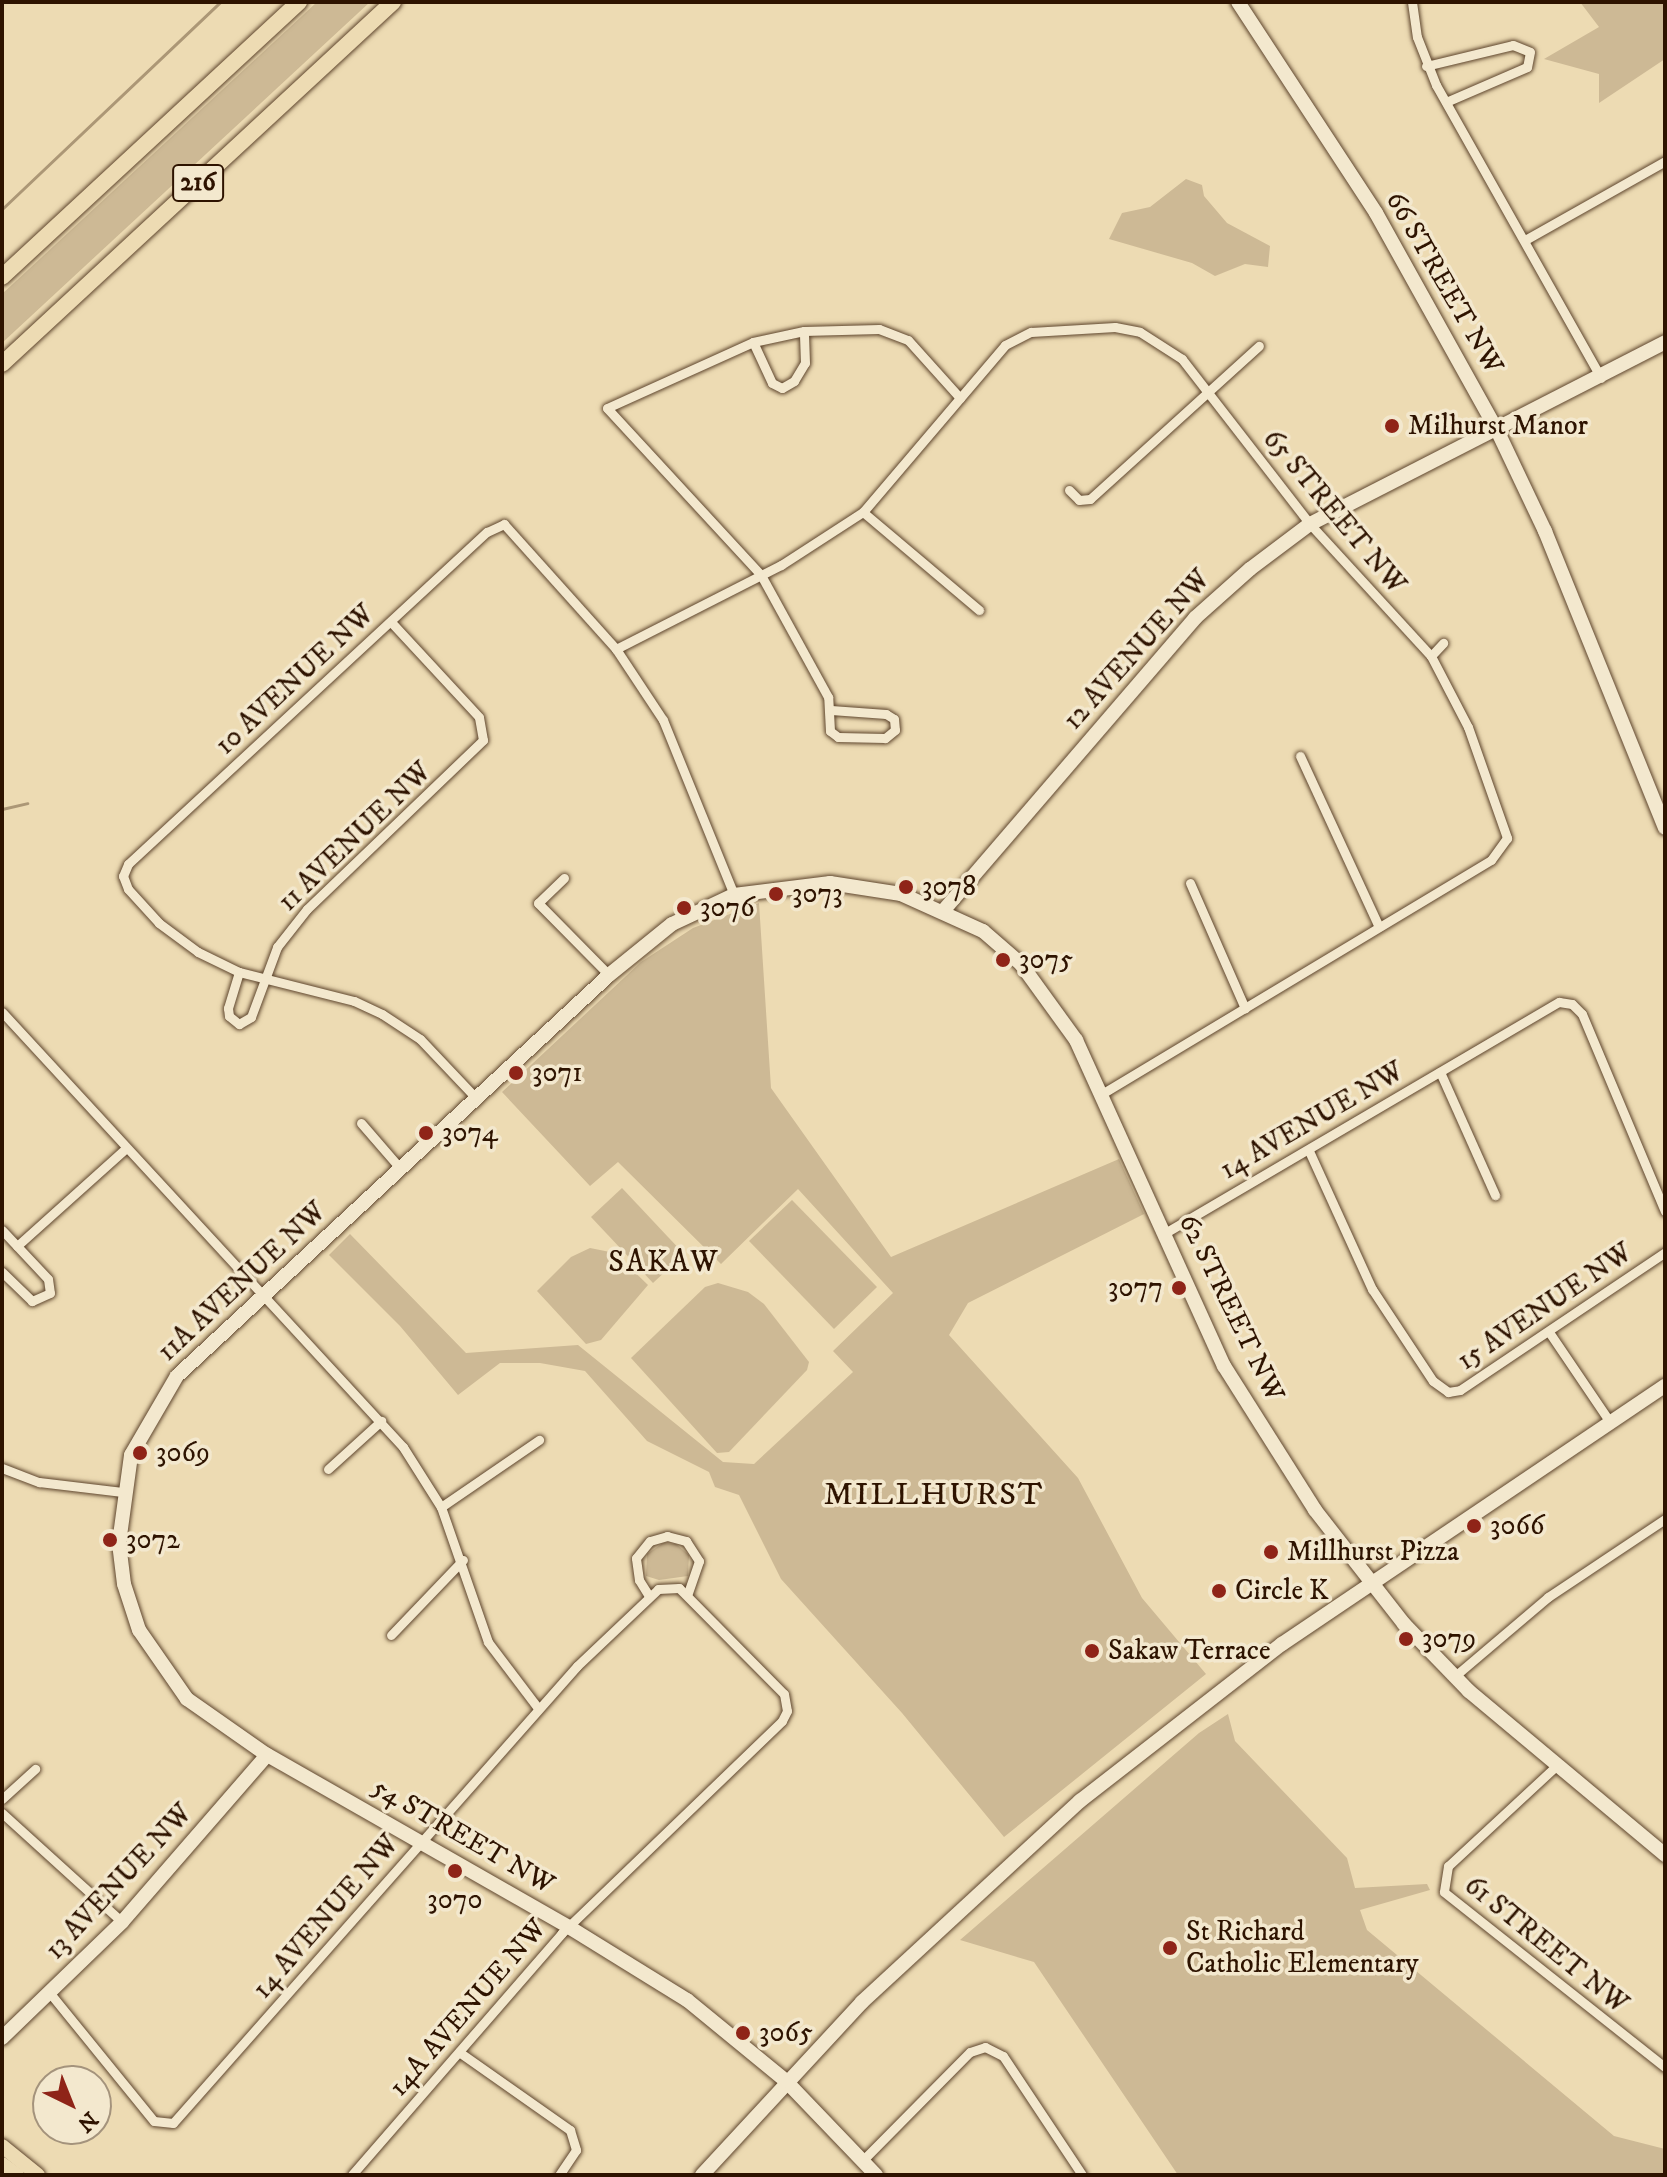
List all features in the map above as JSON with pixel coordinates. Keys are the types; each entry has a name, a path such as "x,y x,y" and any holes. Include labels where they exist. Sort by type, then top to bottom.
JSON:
{"highway":[{"name":"216","path":"2,277 299,2"},
{"name":"216","path":"2,364 393,2"}],"main road":[{"path":"2,2146 38,2175"},
{"path":"2,2164 17,2175"}],"street":[{"name":"66 STREET NW","path":"1238,2 1376,213 1497,430 1545,531 1665,828"},
{"path":"1412,2 1426,66 1601,378"},
{"path":"1426,66 1513,45 1530,52 1527,67 1446,102"},
{"path":"1525,240 1665,161"},
{"name":"65 STREET NW","path":"960,398 992,356 1031,332 1115,327 1140,332 1168,349 1208,392 1310,524 1431,656 1468,727 1505,826 1504,847 1491,860 1379,927"},
{"path":"734,895 663,720 616,649 761,575 863,512 960,398 908,340 879,329 804,331 753,342 607,408 761,575 831,710 829,727 838,737 885,738 895,730 894,719 886,714 831,710"},
{"path":"753,342 772,383 782,388 794,381 805,363 804,331"},
{"name":"12 AVENUE NW","path":"944,910 1195,618 1310,524 1601,378 1665,342"},
{"path":"1069,490 1079,500 1090,499 1259,346"},
{"path":"863,512 979,610"},
{"name":"10 AVENUE NW","path":"239,972 179,940 128,889 123,876 128,864 487,532 504,524 616,649"},
{"name":"11 AVENUE NW","path":"239,972 228,1008 229,1016 239,1024 251,1017 262,979 277,947 307,909 476,750 484,732 479,717 391,622"},
{"path":"1431,656 1443,643"},
{"path":"1101,1094 1379,927 1300,756"},
{"path":"564,878 538,903 609,975"},
{"name":"62 STREET NW","path":"734,895 782,885 848,883 944,910 989,936 1043,989 1101,1094 1224,1366 1315,1510 1370,1582 1455,1676 1555,1767 1665,1855"},
{"path":"1190,883 1245,1008"},
{"name":"11A AVENUE NW","path":"122,1492 140,1435 177,1376 609,975 672,924 734,895"},
{"path":"239,972 354,1001 382,1014 420,1039 475,1097"},
{"name":"14 AVENUE NW","path":"1165,1233 1559,1002 1572,1004 1582,1014 1665,1211"},
{"path":"2,1012 125,1149 381,1421 441,1507 463,1560 488,1642 538,1708"},
{"name":"14 AVENUE NW","path":"1440,1072 1495,1195"},
{"path":"361,1123 400,1168"},
{"path":"17,1246 125,1149"},
{"name":"15 AVENUE NW","path":"1309,1151 1372,1289 1433,1381 1448,1392 1460,1390 1665,1252"},
{"path":"2,1230 48,1279 50,1293 40,1301 32,1301 2,1272"},
{"path":"1549,1332 1610,1422"},
{"path":"702,2175 786,2081 895,1970 1080,1801 1370,1582 1665,1386"},
{"path":"328,1469 381,1421"},
{"path":"441,1507 539,1440"},
{"path":"2,1468 39,1482 122,1492"},
{"name":"54 STREET NW","path":"122,1492 124,1584 153,1655 187,1699 267,1755 422,1841 687,2000 786,2081 876,2175"},
{"path":"1455,1676 1548,1597 1665,1519"},
{"path":"660,1537 680,1539 696,1552 699,1569 688,1593 671,1586 654,1592 635,1562 642,1548 660,1537"},
{"path":"391,1635 463,1560"},
{"name":"14 AVENUE NW","path":"49,1992 149,2115 167,2125 186,2111 538,1708 654,1592"},
{"name":"14A AVENUE NW","path":"352,2175 569,1927 782,1721 787,1703 688,1593"},
{"name":"13 AVENUE NW","path":"2,2038 122,1922 267,1755"},
{"name":"61 STREET NW","path":"1555,1767 1448,1866 1442,1883 1452,1899 1665,2067"},
{"path":"2,1799 35,1769"},
{"path":"2,1813 122,1922"},
{"path":"863,2160 970,2052 985,2047 1003,2056 1082,2175"},
{"path":"459,2052 570,2130 577,2145 559,2175"}],"shaded area":[{"path":"317,2 370,2 2,343 2,294"},
{"path":"1580,2 1665,2 1665,59 1599,103 1599,74 1544,59 1599,27"},
{"path":"1186,179 1202,185 1204,196 1227,223 1270,246 1268,267 1245,264 1215,276 1192,263 1109,239 1122,213 1150,207"},
{"path":"759,903 771,1088 891,1257 1119,1159 1144,1214 968,1303 949,1335 1078,1478 1142,1598 1206,1674 1004,1837 902,1713 781,1579 739,1495 715,1487 709,1472 647,1441 585,1371 540,1363 500,1363 458,1395 400,1326 329,1255 350,1234 466,1353 578,1345 723,1462 754,1464 853,1372 833,1351 893,1293 798,1189 721,1264 618,1162 590,1186 502,1092 641,962 693,928"},
{"path":"622,1188 684,1254 653,1283 591,1217"},
{"path":"792,1200 877,1287 834,1329 749,1241"},
{"path":"590,1248 615,1253 648,1285 601,1340 586,1344 537,1291 571,1257"},
{"path":"718,1283 748,1292 764,1304 809,1362 807,1370 729,1452 717,1453 631,1358 705,1287"},
{"path":"663,1543 676,1544 689,1555 688,1576 659,1580 646,1576 647,1554"},
{"name":"St Richard Catholic Elementary","path":"1228,1714 1235,1741 1347,1858 1355,1888 1427,1884 1430,1890 1360,1910 1367,1930 1614,2136 1665,2149 1665,2175 1178,2175 1034,1962 960,1940 1199,1733"}],"waterway":[{"path":"2,209 220,2"},
{"path":"2,809 27,803"}],"place":[{"name":"Milhurst Manor","path":"1392,426"},
{"name":"3078","path":"906,887"},
{"name":"3073","path":"776,894"},
{"name":"3076","path":"684,908"},
{"name":"3075","path":"1003,960"},
{"name":"3071","path":"516,1073"},
{"name":"3074","path":"426,1133"},
{"name":"3077","path":"1179,1288"},
{"name":"3069","path":"140,1453"},
{"name":"3066","path":"1474,1526"},
{"name":"3072","path":"110,1540"},
{"name":"Millhurst Pizza","path":"1271,1552"},
{"name":"Circle K","path":"1219,1591"},
{"name":"3079","path":"1406,1639"},
{"name":"Sakaw Terrace","path":"1092,1651"},
{"name":"3070","path":"455,1871"},
{"name":"St Richard Catholic Elementary","path":"1170,1948"},
{"name":"3065","path":"743,2033"}],"district":[{"name":"SAKAW","path":"664,1263"},
{"name":"MILLHURST","path":"934,1495"}]}
